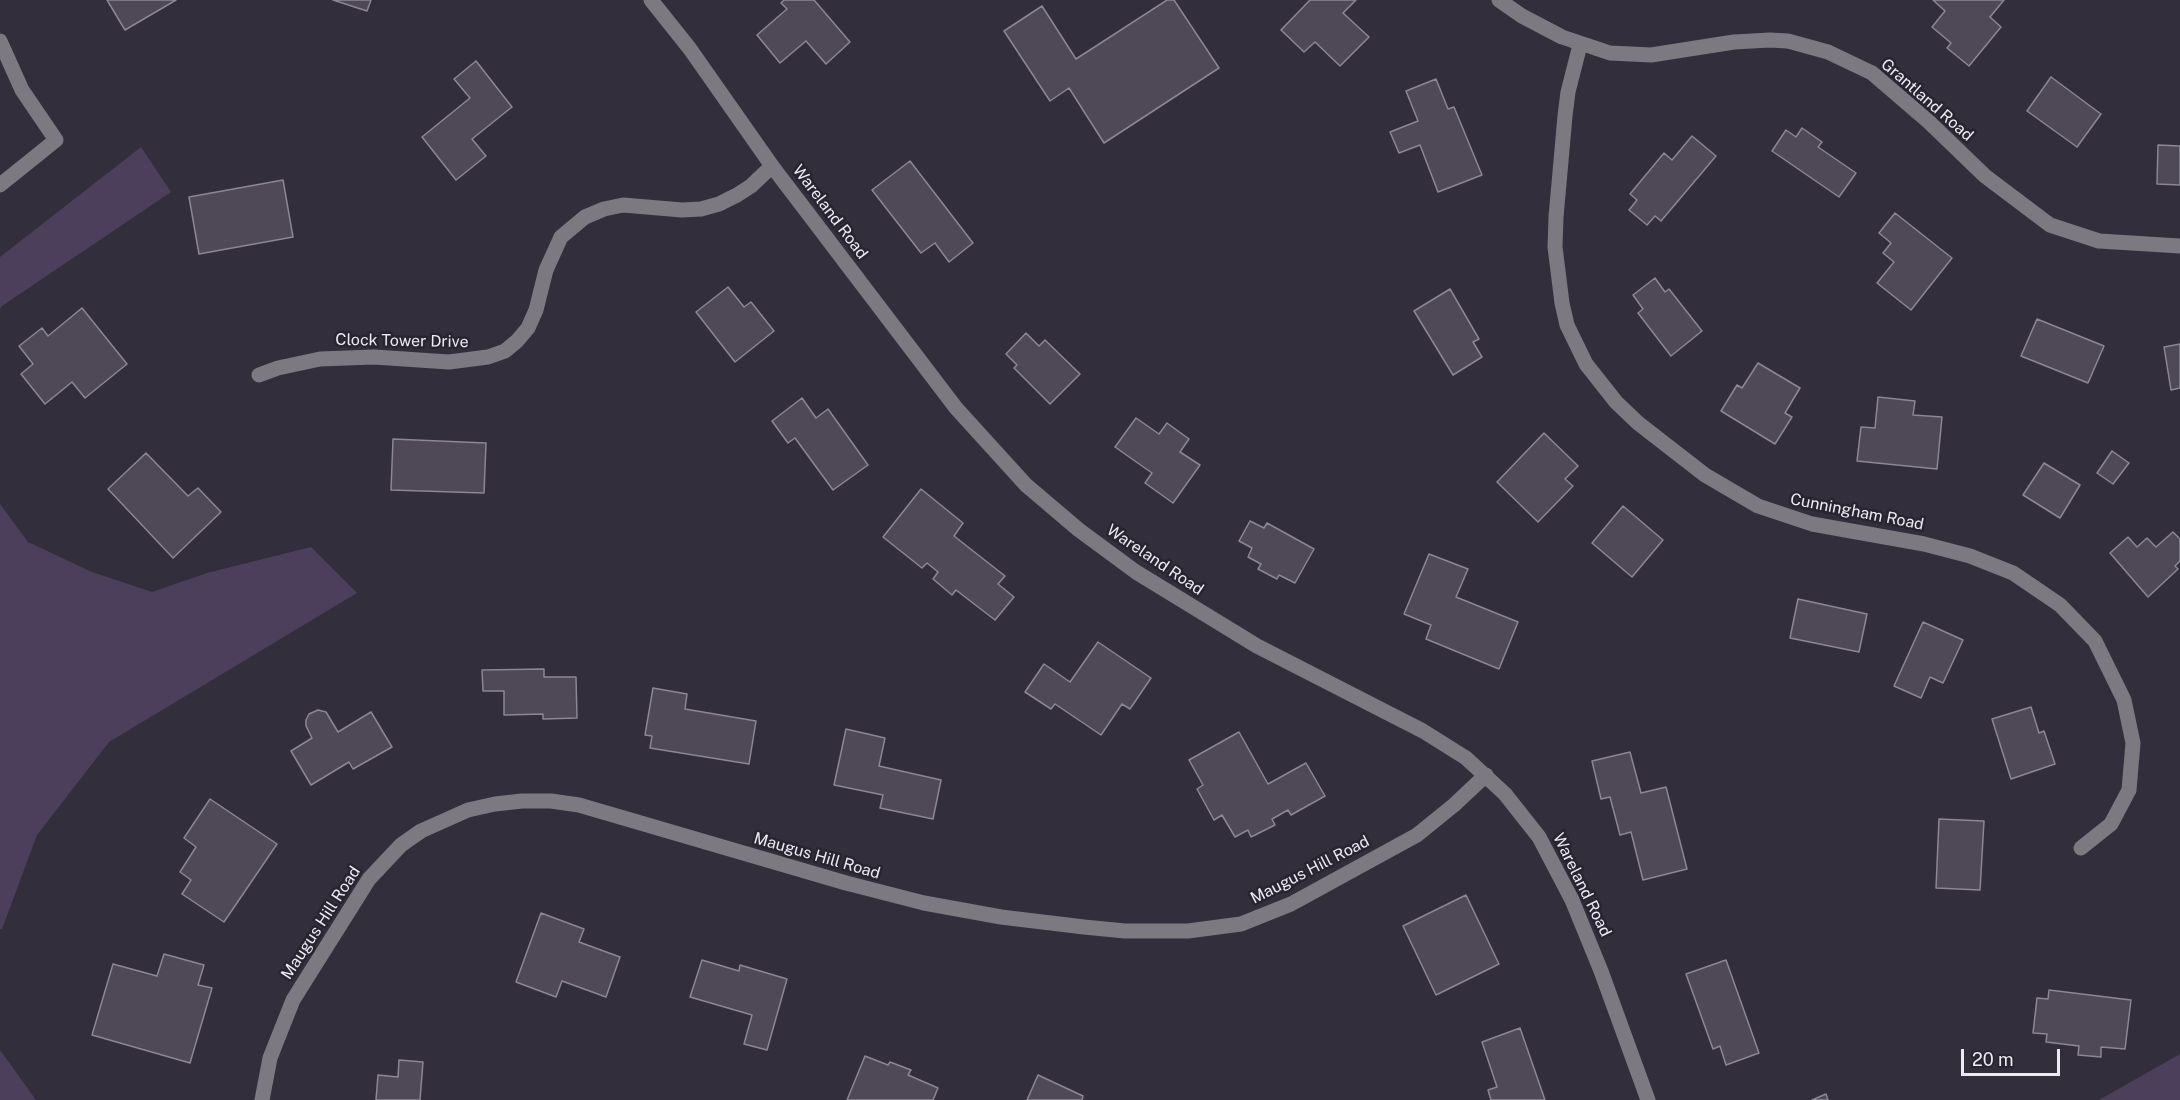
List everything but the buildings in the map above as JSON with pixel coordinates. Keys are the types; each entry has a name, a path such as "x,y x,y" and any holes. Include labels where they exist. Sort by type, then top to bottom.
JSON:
{"street":[{"name":"Wareland Road","path":"651,0 690,49 772,166 956,408 1002,461 1052,507 1108,552 1194,608 1292,665 1423,730 1466,758 1486,775 1523,815 1539,837 1556,868 1587,934 1648,1100"},
{"name":"Grantland Road","path":"1500,0 1542,28 1580,45 1610,53 1651,55 1734,42 1770,40 1788,41 1828,52 1872,74 1929,122 1985,176 2050,225 2099,241 2180,246"},
{"path":"0,41 22,90 56,140 0,185"},
{"name":"Cunningham Road","path":"1580,45 1564,116 1556,217 1556,247 1558,278 1567,325 1586,364 1616,402 1638,423 1705,475 1758,506 1812,524 1924,544 1970,556 2013,573 2060,605 2095,641 2124,699 2133,743 2129,790 2111,824 2081,848"},
{"name":"Clock Tower Drive","path":"259,375 287,365 320,358 374,357 449,362 488,357 505,351 528,328 536,310 546,270 561,237 585,217 604,208 623,205 682,210 701,209 719,204 752,186 772,166"},
{"name":"Maugus Hill Road","path":"262,1100 270,1058 293,1000 369,879 401,844 428,828 468,810 522,801 551,801 579,805 846,883 924,903 982,914 1084,927 1125,931 1188,932 1241,924 1299,899 1417,835 1486,775"}],"shaded area":[{"path":"141,147 171,192 0,309 0,257"},
{"path":"0,504 28,542 92,572 152,592 207,573 311,547 357,593 109,742 37,835 2,929 0,929"},
{"path":"0,1050 36,1100 0,1100"},
{"path":"2180,1054 2180,1100 2099,1100"}]}
